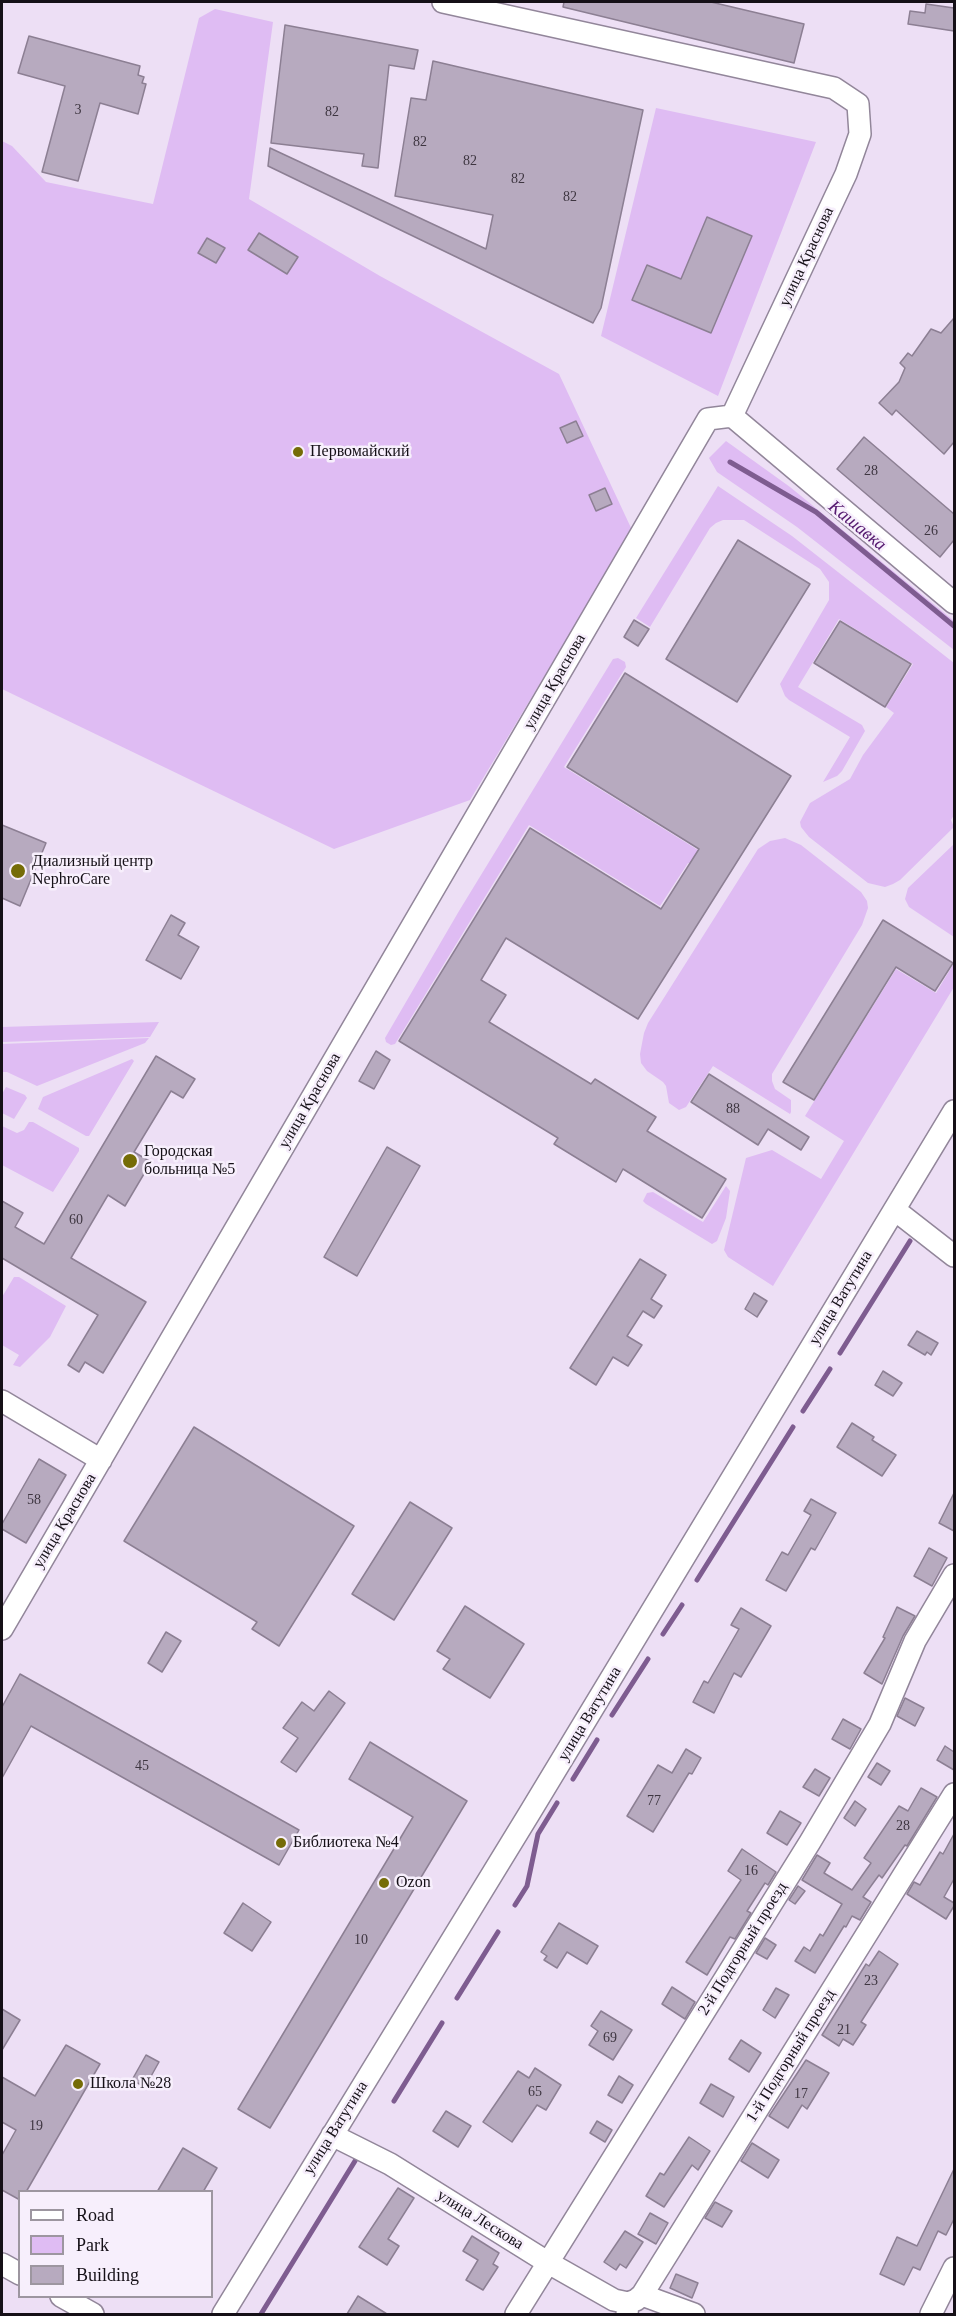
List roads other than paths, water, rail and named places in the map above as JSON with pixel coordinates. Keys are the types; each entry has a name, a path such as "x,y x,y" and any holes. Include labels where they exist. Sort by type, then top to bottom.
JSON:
{"street":[{"name":"улица Краснова","path":"2,1629 708,419 732,416 846,174 860,134 858,104 834,88 443,2"},
{"path":"732,416 954,603"},
{"name":"улица Ватутина","path":"222,2314 529,1815 954,1111"},
{"path":"895,1210 954,1256"},
{"path":"2,1401 101,1460"},
{"name":"2-й Подгорный проезд","path":"516,2314 810,1842 880,1724 915,1641 954,1575"},
{"name":"1-й Подгорный проезд","path":"633,2304 954,1794"},
{"name":"улица Лескова","path":"332,2135 390,2164 547,2262 614,2300 694,2314"},
{"path":"2,2264 18,2273"},
{"path":"931,2314 954,2268"},
{"path":"65,2298 93,2314"}],"waterway":[{"name":"Кашавка","path":"730,462 816,512 954,626"},
{"path":"840,1353 910,1241"},
{"path":"803,1411 830,1369"},
{"path":"697,1580 793,1427"},
{"path":"663,1634 682,1605"},
{"path":"612,1715 648,1659"},
{"path":"573,1779 597,1740"},
{"path":"515,1905 527,1886 538,1834 557,1803"},
{"path":"457,1998 498,1932"},
{"path":"394,2101 442,2023"},
{"path":"261,2314 355,2161"}],"place":[{"name":"Первомайский","path":"298,452"},
{"name":"Диализный центр NephroCare","path":"18,871"},
{"name":"Городская больница №5","path":"130,1161"},
{"name":"Библиотека №4","path":"281,1843"},
{"name":"Ozon","path":"384,1883"},
{"name":"Школа №28","path":"78,2084"}]}
